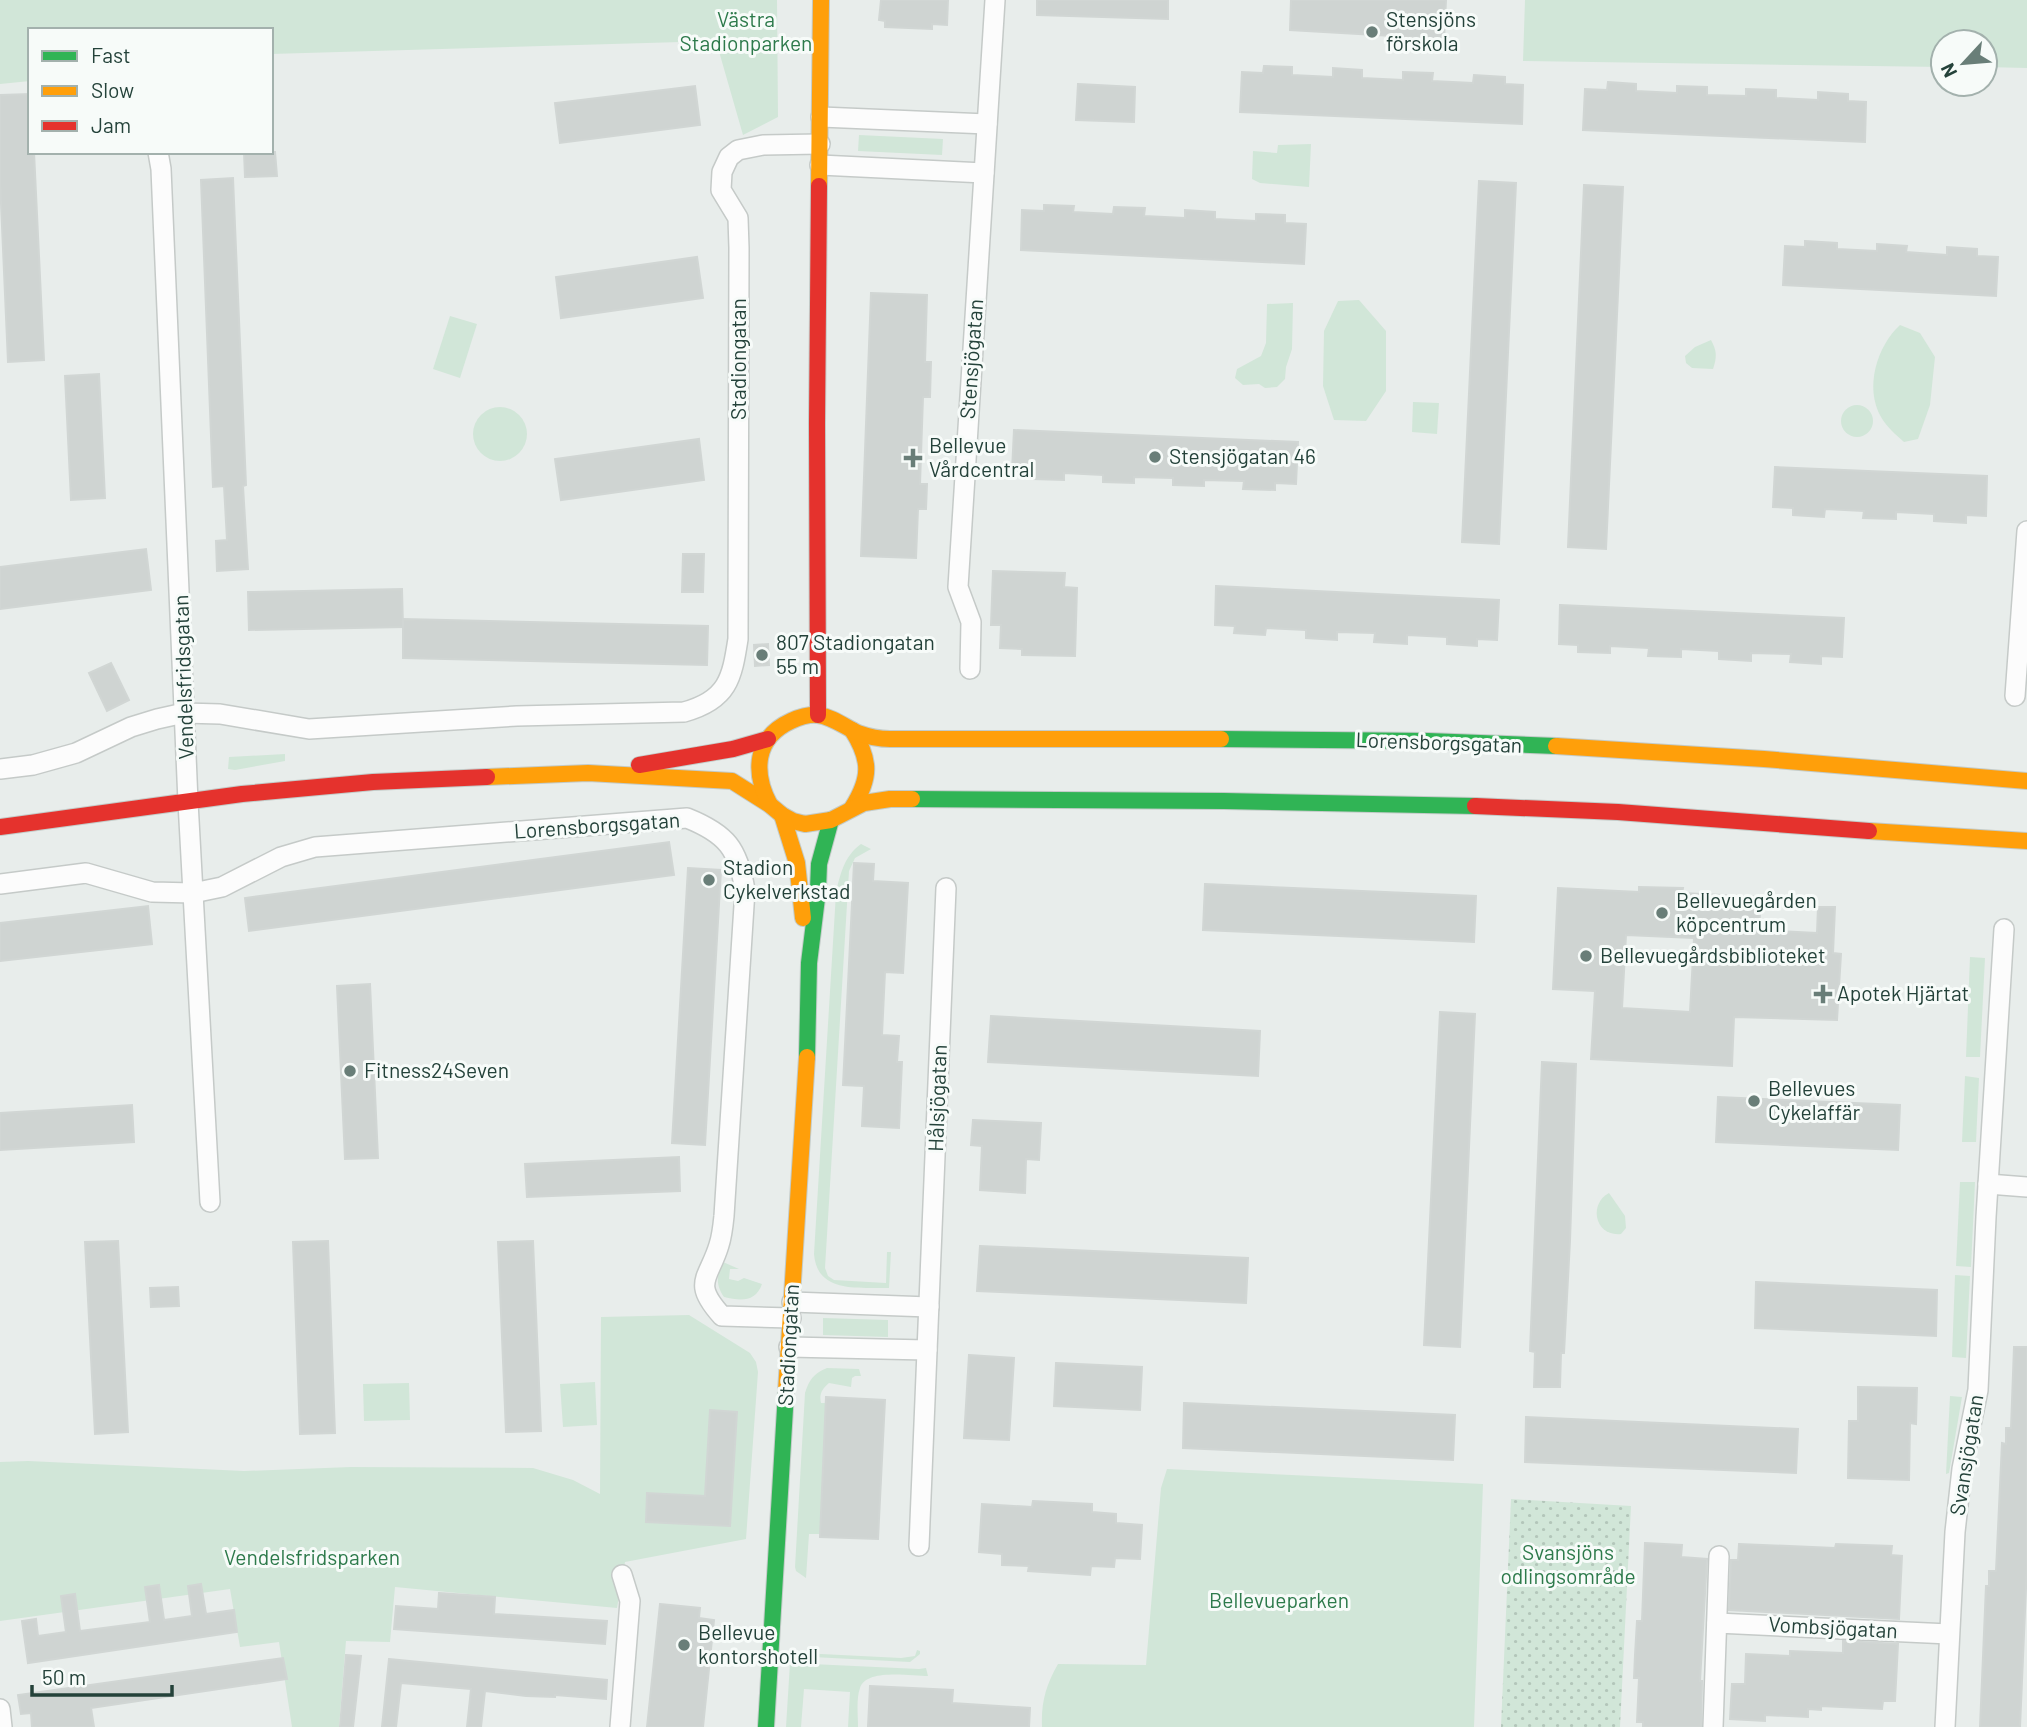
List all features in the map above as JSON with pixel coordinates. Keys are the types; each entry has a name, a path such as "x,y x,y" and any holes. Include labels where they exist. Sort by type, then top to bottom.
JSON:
{"main road":[{"path":"818,715 817,424 821,0"},
{"name":"Lorensborgsgatan","path":"588,773 727,750 768,739 796,718 818,715 833,718 866,736 902,740 1288,739 1500,744 1879,768 2027,781"},
{"path":"852,730 863,747 867,780 852,808"},
{"path":"768,739 761,752 758,772 762,793 776,810"},
{"name":"Lorensborgsgatan","path":"0,827 242,794 373,782 588,773 732,781 793,821 805,824 831,820 852,808 880,800 1174,800 1526,808 1685,816 2027,841"},
{"name":"Stadiongatan","path":"776,810 797,863 809,963"},
{"name":"Stadiongatan","path":"766,1727 807,1056 809,963 819,864 831,820"}],"street":[{"name":"Stensjögatan","path":"970,669 971,622 958,587 995,0"},
{"path":"821,117 987,124"},
{"name":"Stadiongatan","path":"184,713 220,714 309,730 517,716 684,712 704,704 723,689 730,679 738,639 739,248 738,218 721,190 722,172 729,157 738,150 763,145 821,144"},
{"name":"Vendelsfridsgatan","path":"158,154 178,534 188,802 210,1202"},
{"path":"820,165 984,173"},
{"path":"2015,696 2027,531"},
{"path":"0,769 33,765 76,753 131,727 184,713"},
{"name":"Lorensborgsgatan","path":"0,884 86,873 152,891 193,893 222,887 281,857 315,847 687,818 715,832 733,849 741,868 745,890 724,1216 719,1245 704,1283 706,1295 722,1316 791,1310"},
{"name":"Hålsjögatan","path":"919,1546 946,888"},
{"name":"Svansjögatan","path":"1945,1727 1955,1532 1962,1469 1978,1390 2004,929"},
{"path":"1988,1184 2027,1187"},
{"path":"791,1310 929,1307"},
{"path":"789,1347 927,1350"},
{"path":"1713,1727 1719,1556"},
{"path":"620,1727 629,1601 622,1575"},
{"name":"Vombsjögatan","path":"1717,1623 1949,1634"},
{"path":"0,1709 2,1727"}],"green space":[{"name":"Västra Stadionparken","path":"0,0 777,0 778,117 743,135 716,41 273,54 273,28 28,28 28,81 0,84"},
{"path":"1525,0 2027,0 2027,68 1999,67 1999,28 1929,28 1929,67 1523,61"},
{"path":"859,135 943,139 942,155 858,151"},
{"path":"1311,144 1309,187 1260,183 1252,179 1253,151 1277,153 1278,145"},
{"path":"1359,300 1386,331 1386,391 1366,421 1334,420 1323,386 1324,331 1338,301"},
{"path":"1293,303 1292,349 1285,379 1277,387 1243,385 1235,378 1237,369 1261,356 1266,343 1267,304"},
{"path":"450,316 477,324 460,378 433,369"},
{"path":"1900,325 1920,333 1935,357 1930,405 1918,439 1904,442 1881,417 1876,406 1873,381 1879,356"},
{"path":"1711,340 1716,354 1713,369 1692,368 1686,363 1685,356 1695,347"},
{"path":"1413,402 1439,403 1437,434 1412,432"},
{"path":"1857,405 1868,410 1873,421 1868,432 1857,437 1846,432 1841,421 1846,410"},
{"path":"500,407 519,415 527,434 519,453 500,461 481,453 473,434 481,415"},
{"path":"285,754 285,761 228,769 229,757"},
{"path":"861,844 871,849 855,858 849,871 825,1268 828,1276 834,1280 886,1283 887,1252 891,1252 889,1288 841,1286 831,1282 817,1267 814,1254 836,893 847,859"},
{"path":"1970,957 1985,958 1980,1057 1966,1057"},
{"path":"1965,1076 1979,1078 1976,1142 1962,1142"},
{"path":"1960,1182 1975,1182 1971,1267 1956,1266"},
{"path":"1609,1193 1625,1216 1626,1228 1621,1234 1612,1234 1605,1230 1597,1219 1598,1204"},
{"path":"723,1262 739,1269 730,1269 729,1279 738,1281 744,1278 762,1284 756,1294 747,1299 724,1297 718,1280"},
{"path":"1955,1275 1970,1276 1966,1358 1952,1357"},
{"name":"Vendelsfridsparken","path":"689,1315 750,1353 756,1362 758,1372 746,1539 625,1562 617,1608 395,1587 390,1642 346,1641 339,1727 292,1727 279,1642 240,1647 230,1589 0,1621 0,1462 244,1471 351,1467 533,1468 573,1480 600,1494 601,1317"},
{"path":"823,1318 888,1320 888,1337 823,1335"},
{"path":"827,1368 859,1369 861,1376 852,1378 851,1387 829,1383 821,1394 821,1403 830,1403 820,1534 809,1534 806,1578 796,1571 795,1567 805,1393 813,1378"},
{"path":"595,1382 597,1425 563,1427 560,1384"},
{"path":"409,1383 410,1420 364,1421 363,1384"},
{"path":"1950,1396 1962,1397 1949,1473 1946,1474"},
{"name":"Bellevueparken","path":"1167,1469 1483,1484 1474,1727 1042,1727 1045,1694 1058,1664 1146,1665 1161,1488"},
{"name":"Svansjöns odlingsområde","path":"1511,1499 1631,1506 1620,1727 1501,1727"},
{"path":"792,1649 801,1653 901,1658 915,1656 917,1650 920,1654 910,1662 793,1656 790,1655"},
{"path":"790,1663 926,1668 928,1676 880,1675 864,1682 858,1697 858,1727 848,1727 850,1692 804,1689 801,1727 786,1727"}],"building":[{"path":"881,0 948,0 947,25 932,24 932,29 885,27 885,21 879,20"},
{"path":"1037,0 1168,0 1168,19 1037,15"},
{"path":"1291,0 1446,0 1444,39 1290,30"},
{"path":"1264,66 1292,67 1292,75 1333,77 1333,68 1362,70 1362,78 1403,80 1403,72 1433,73 1432,81 1473,83 1474,75 1505,77 1505,84 1523,85 1522,124 1240,112 1242,72 1263,73"},
{"path":"1608,82 1636,84 1636,91 1677,93 1677,86 1707,87 1707,95 1746,96 1746,89 1776,90 1776,98 1818,100 1818,92 1848,94 1848,101 1866,102 1865,142 1583,130 1585,89 1607,90"},
{"path":"1078,84 1135,87 1134,122 1076,120"},
{"path":"695,86 700,125 560,143 555,103"},
{"path":"28,94 28,154 34,154 44,360 8,362 0,181 0,95"},
{"path":"275,152 277,176 245,177 244,154"},
{"path":"233,178 248,569 217,571 216,541 227,540 224,486 213,487 201,180"},
{"path":"1479,181 1516,183 1499,544 1462,542"},
{"path":"1584,185 1623,187 1606,549 1568,547"},
{"path":"1044,205 1074,206 1073,212 1113,214 1114,207 1145,208 1144,216 1185,218 1185,210 1215,212 1215,219 1256,221 1256,214 1285,215 1285,223 1306,224 1304,264 1021,250 1022,210 1044,211"},
{"path":"1805,241 1837,243 1837,249 1877,251 1877,244 1907,246 1906,252 1947,255 1947,247 1977,249 1977,256 1998,257 1996,296 1783,285 1785,246 1805,247"},
{"path":"697,257 703,298 561,318 556,277"},
{"path":"871,293 927,295 925,362 931,362 930,397 923,397 920,484 927,484 926,509 918,509 916,558 861,556"},
{"path":"99,374 105,498 71,500 65,376"},
{"name":"Stensjögatan 46","path":"1014,430 1298,442 1296,484 1275,483 1275,490 1243,489 1244,481 1204,480 1204,486 1173,485 1173,478 1134,477 1134,483 1103,482 1103,475 1064,473 1064,480 1033,479 1033,472 1012,471"},
{"path":"699,439 704,480 561,500 555,459"},
{"path":"1775,467 1987,476 1986,516 1966,515 1966,523 1934,521 1934,514 1896,512 1896,519 1863,518 1864,511 1825,509 1824,517 1793,515 1793,508 1773,507"},
{"path":"146,549 151,590 0,609 0,567"},
{"path":"683,554 704,554 703,592 682,592"},
{"path":"993,571 1065,573 1064,587 1077,588 1075,656 1022,655 1022,649 1000,648 1001,625 991,625"},
{"path":"1216,586 1499,600 1497,640 1477,639 1477,646 1447,644 1447,637 1407,635 1407,644 1374,642 1375,633 1337,632 1337,640 1306,638 1306,630 1266,628 1265,635 1234,633 1235,626 1215,625"},
{"path":"402,589 403,627 249,630 248,592"},
{"path":"1560,605 1844,618 1842,657 1821,656 1821,664 1790,662 1791,654 1751,653 1751,661 1719,659 1719,651 1681,649 1681,657 1648,656 1649,648 1610,646 1610,653 1578,652 1578,645 1559,644"},
{"path":"403,619 708,626 707,665 403,658"},
{"name":"807 Stadiongatan 55 m","path":"768,644 769,665 755,666 754,645"},
{"path":"111,663 129,700 107,711 89,673"},
{"path":"669,842 674,875 249,931 245,898"},
{"path":"854,863 874,864 873,881 908,883 903,973 885,972 882,1035 899,1036 897,1062 902,1062 899,1128 862,1126 864,1086 843,1085"},
{"path":"688,868 721,870 705,1145 672,1143"},
{"path":"1205,884 1476,896 1474,942 1203,930"},
{"path":"1639,887 1683,888 1682,893 1761,897 1759,930 1817,933 1818,907 1835,907 1833,953 1841,954 1837,1020 1734,1017 1732,1066 1591,1059 1595,991 1553,989 1558,888 1639,892","holes":["1626,935 1694,938 1690,1012 1622,1008"]},
{"path":"148,906 152,944 0,961 0,923"},
{"path":"370,984 378,1158 345,1159 337,986"},
{"path":"1440,1012 1475,1014 1460,1347 1424,1345"},
{"path":"991,1016 1260,1031 1258,1076 988,1062"},
{"path":"1542,1062 1576,1064 1570,1241 1560,1387 1534,1387 1535,1352 1530,1351"},
{"path":"1718,1097 1900,1105 1898,1150 1716,1142"},
{"path":"132,1105 134,1142 0,1150 0,1113"},
{"path":"973,1120 1041,1123 1039,1160 1026,1159 1025,1193 980,1190 982,1146 971,1145"},
{"path":"679,1157 680,1191 527,1197 525,1164"},
{"path":"118,1241 128,1432 95,1434 85,1242"},
{"path":"328,1241 335,1433 300,1434 293,1242"},
{"path":"533,1241 541,1431 506,1432 498,1242"},
{"path":"980,1246 1248,1258 1246,1303 977,1291"},
{"path":"1756,1282 1937,1290 1936,1336 1755,1328"},
{"path":"178,1287 179,1306 151,1307 150,1288"},
{"path":"2014,1347 2027,1347 2027,1565 2020,1727 1980,1727 1986,1586 1989,1586 1989,1571 1996,1571 2002,1443 2006,1444 2006,1428 2011,1428"},
{"path":"969,1355 1014,1358 1009,1440 964,1438"},
{"path":"1056,1363 1142,1367 1140,1410 1054,1406"},
{"path":"1858,1387 1917,1388 1916,1424 1910,1423 1909,1480 1848,1478 1849,1421 1858,1421"},
{"path":"826,1397 885,1400 878,1539 820,1537"},
{"path":"1184,1403 1455,1415 1453,1460 1183,1448"},
{"path":"710,1410 737,1412 730,1526 646,1522 647,1493 705,1496"},
{"path":"1526,1417 1798,1429 1796,1473 1525,1462"},
{"path":"1033,1501 1092,1504 1092,1512 1116,1514 1116,1523 1142,1525 1140,1559 1115,1558 1114,1567 1091,1566 1090,1575 1028,1571 1029,1566 1002,1565 1002,1554 979,1552 982,1504 1032,1507"},
{"path":"1645,1543 1682,1545 1681,1557 1707,1559 1700,1681 1701,1727 1643,1727 1643,1722 1637,1722 1639,1678 1634,1678 1635,1655 1637,1621 1642,1621"},
{"path":"1739,1544 1835,1548 1836,1544 1892,1546 1891,1555 1902,1556 1899,1619 1729,1610 1731,1560 1738,1560"},
{"path":"201,1584 206,1614 234,1610 237,1632 28,1663 22,1621 36,1619 38,1636 66,1632 61,1596 75,1594 80,1631 150,1622 145,1587 159,1585 164,1620 192,1616 188,1586"},
{"path":"439,1593 495,1597 494,1614 607,1621 605,1644 394,1629 396,1606 438,1609"},
{"name":"Bellevue kontorshotell","path":"660,1604 700,1608 699,1618 714,1620 703,1727 647,1727"},
{"path":"1843,1641 1898,1644 1895,1701 1883,1701 1882,1709 1821,1706 1821,1710 1808,1709 1808,1717 1765,1715 1765,1721 1730,1719 1732,1684 1745,1684 1746,1654 1790,1656 1790,1651 1843,1653"},
{"path":"346,1655 361,1656 353,1727 340,1727"},
{"path":"283,1658 287,1679 91,1708 94,1727 32,1727 31,1713 21,1714 18,1695"},
{"path":"389,1659 607,1680 606,1699 526,1696 485,1691 481,1727 467,1727 471,1689 401,1683 396,1727 382,1727"},
{"path":"870,1686 953,1690 952,1703 1030,1708 1029,1727 868,1727"}],"traffic: fast":[{"path":"1221,739 1428,741 1556,746"},
{"path":"912,799 1475,806"},
{"path":"807,1057 809,963 819,864 831,820"},
{"path":"766,1727 786,1392"}],"traffic: slow":[{"path":"819,186 821,0"},
{"path":"770,805 759,769 764,747 779,728 807,715 823,716 858,733 886,739 1221,739"},
{"path":"852,730 863,751 866,769 863,787 852,808"},
{"path":"1556,746 1764,759 2027,781"},
{"path":"487,777 588,773 732,781 782,815 805,824 831,820 864,803 912,799"},
{"path":"782,815 797,863 803,918"},
{"path":"1869,831 2027,841"},
{"path":"786,1392 807,1057"}],"traffic: jam":[{"path":"818,715 819,186"},
{"path":"639,765 733,749 768,739"},
{"path":"0,827 242,794 373,782 487,777"},
{"path":"1475,806 1618,812 1869,831"}],"place":[{"name":"Stensjöns förskola","path":"1372,32"},
{"name":"Stensjögatan 46","path":"1155,457"},
{"name":"Bellevue Vårdcentral","path":"913,458"},
{"name":"807 Stadiongatan 55 m","path":"762,655"},
{"name":"Stadion Cykelverkstad","path":"709,880"},
{"name":"Bellevuegården köpcentrum","path":"1662,913"},
{"name":"Bellevuegårdsbiblioteket","path":"1586,956"},
{"name":"Apotek Hjärtat","path":"1823,994"},
{"name":"Fitness24Seven","path":"350,1071"},
{"name":"Bellevues Cykelaffär","path":"1754,1101"},
{"name":"Bellevue kontorshotell","path":"684,1645"}]}
